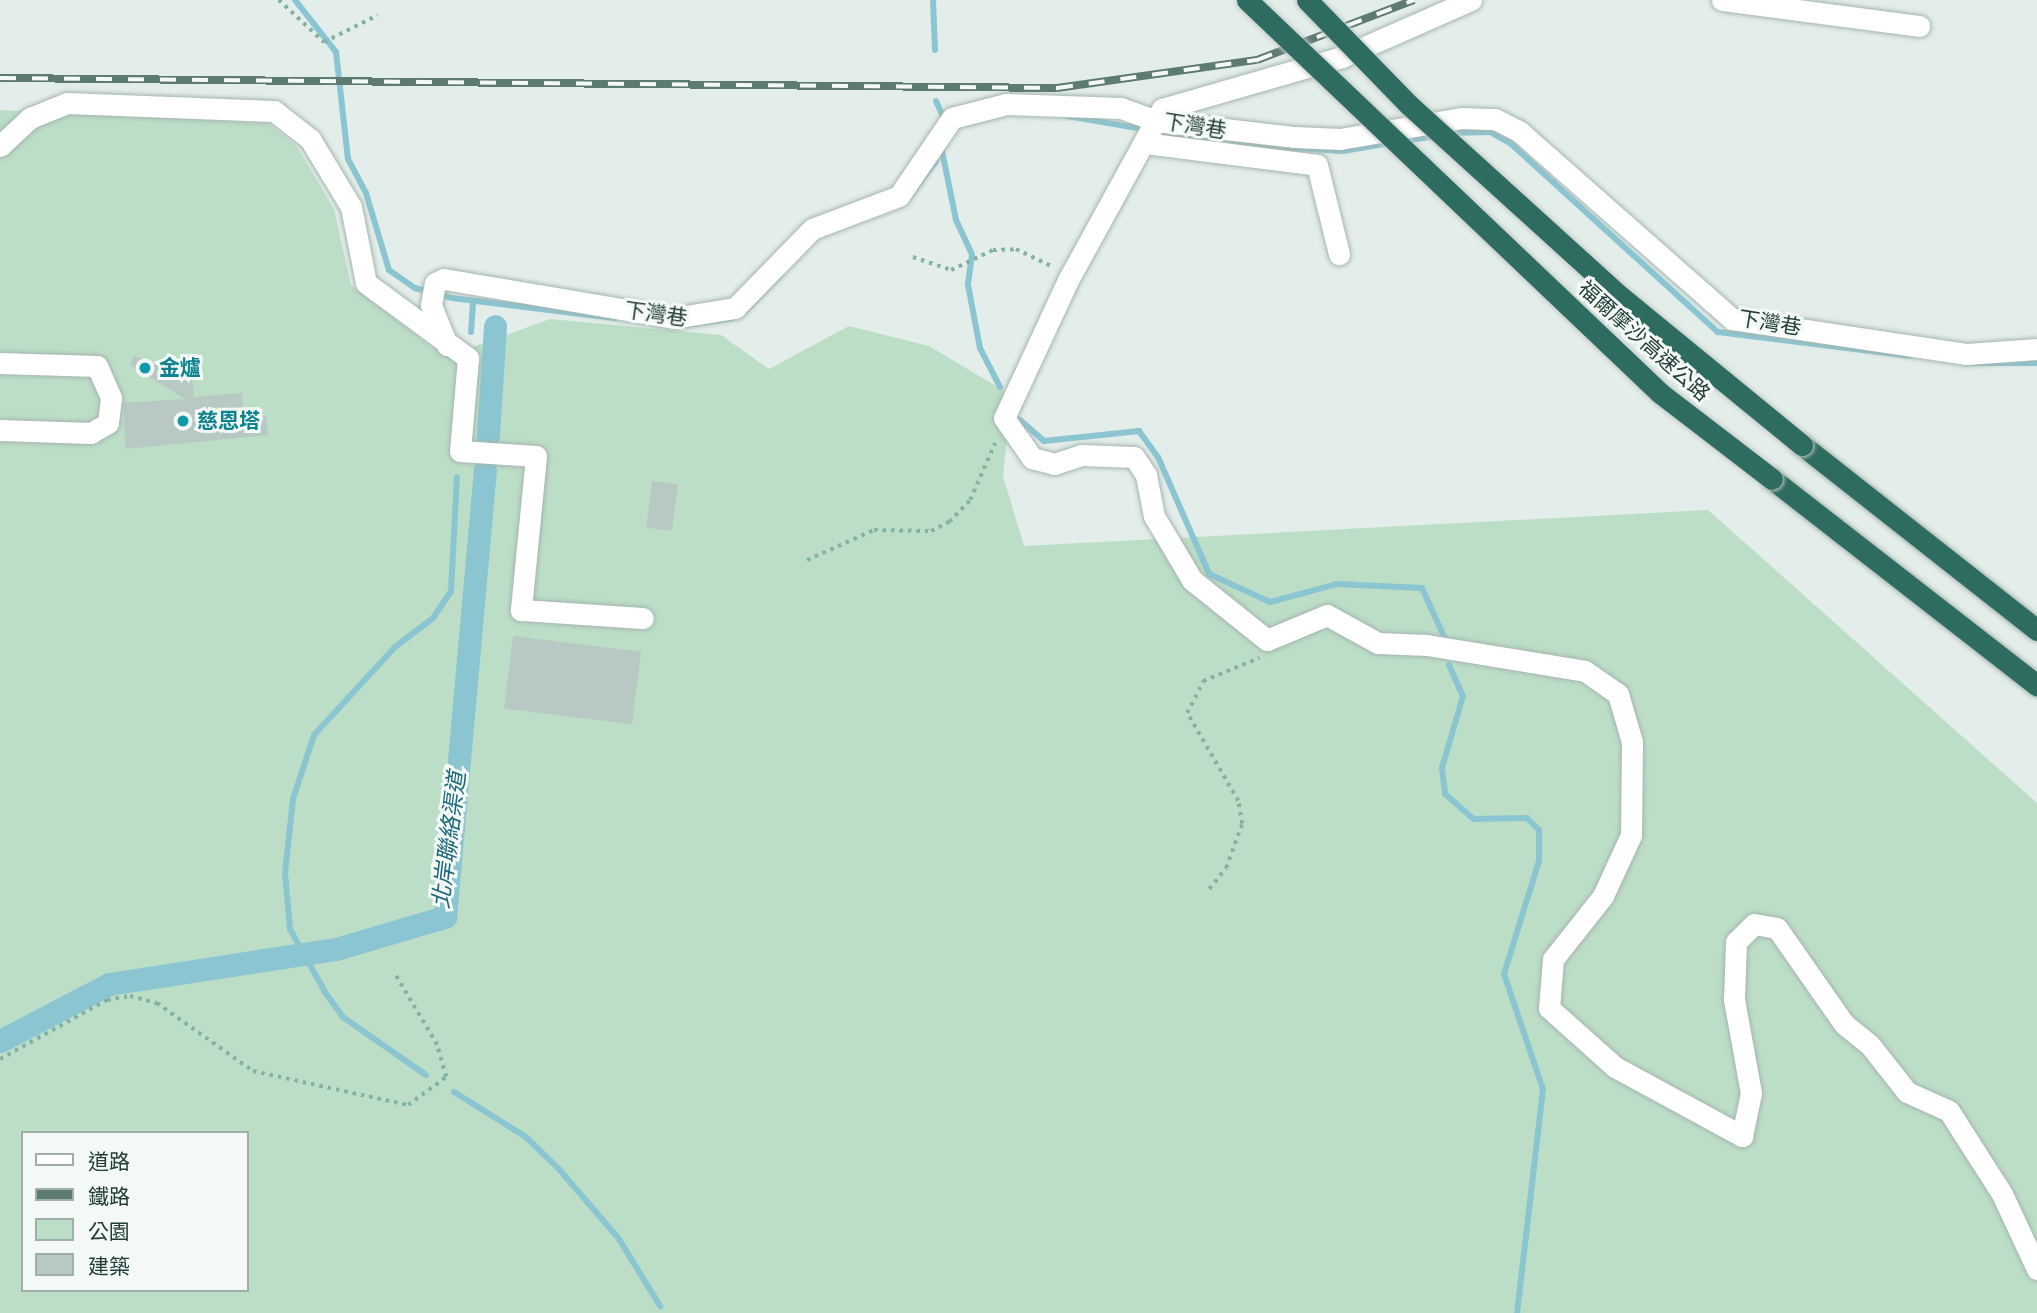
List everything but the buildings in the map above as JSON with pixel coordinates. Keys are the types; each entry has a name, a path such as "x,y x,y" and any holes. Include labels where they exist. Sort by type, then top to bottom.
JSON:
{"highway":[{"name":"福爾摩沙高速公路","path":"1247,0 1660,393 2037,685"},
{"name":"福爾摩沙高速公路","path":"1307,0 1409,104 1621,297 2037,631"}],"street":[{"path":"1471,0 1342,57 1172,102 1143,143 1069,278 1004,418 1032,458 1054,464 1082,455 1134,457 1146,475 1154,516 1192,580 1267,640 1327,615 1378,643 1427,645 1585,671 1618,694 1632,742 1631,835 1603,896 1553,959 1549,1008 1615,1067 1742,1136 1751,1093 1734,999 1736,942 1754,924 1777,928 1844,1024 1870,1045 1907,1092 1949,1111 2002,1194 2037,1269"},
{"path":"1722,0 1919,26"},
{"path":"0,146 30,118 67,103 274,111 310,139 351,207 366,283 468,358 460,451 536,456 521,610 643,618"},
{"name":"下灣巷","path":"447,345 431,305 435,283 444,279 674,318 715,316 748,299 812,229 899,196 946,124 1006,104 1121,108 1156,121 1340,139 1462,118 1495,119 1520,132 1732,319 1967,354 2037,348"},
{"path":"1143,143 1317,166 1339,254"},
{"path":"0,363 97,366 111,398 108,423 91,433 0,430"}],"path":[{"path":"279,0 324,42 379,15"},
{"path":"913,257 943,269 965,265 1006,248 1027,251 1069,278"},
{"path":"807,561 861,534 931,531 962,514 1004,418"},
{"path":"1209,888 1226,868 1242,824 1238,801 1187,713 1203,681 1257,662 1267,640"},
{"path":"0,1059 107,1000 130,996 157,1003 253,1070 384,1104 408,1105 446,1077 437,1045 394,973"}],"green space":[{"path":"0,110 267,123 296,145 334,209 351,285 445,357 550,319 721,335 769,369 849,326 929,346 1011,395 1003,476 1024,546 1708,510 2037,803 2037,1313 0,1313"}],"waterway":[{"path":"295,0 336,52 348,159 366,193 389,270 415,288 452,298 615,318"},
{"path":"933,0 935,50"},
{"path":"936,101 945,121"},
{"path":"1068,116 1147,130"},
{"path":"1158,131 1216,142"},
{"path":"1449,133 1490,132 1510,143 1718,332 1910,356"},
{"path":"1404,141 1435,136"},
{"path":"1234,144 1343,151 1390,143"},
{"path":"942,151 956,220 972,255 968,285 980,348 1000,387"},
{"path":"907,200 936,161"},
{"path":"745,311 781,274"},
{"path":"471,332 473,301"},
{"path":"678,326 732,318"},
{"name":"北岸聯絡渠道","path":"488,435 495,326"},
{"path":"1966,363 2037,363"},
{"path":"1020,420 1044,441 1139,431 1158,457 1209,574 1270,602 1337,584 1422,588 1446,641"},
{"name":"北岸聯絡渠道","path":"0,1041 109,984 336,949 445,917 485,470"},
{"path":"426,1075 343,1017 325,992 290,929 285,873 293,799 314,735 395,647 433,618 451,591 457,477"},
{"path":"1449,665 1463,696 1442,768 1445,794 1474,819 1527,818 1539,830 1539,861 1504,974 1543,1089 1517,1313"},
{"path":"454,1092 526,1137 558,1168 619,1239 660,1306"}],"railway":[{"path":"0,78 1057,88 1257,60 1414,0"}],"place":[{"name":"金爐","path":"145,368"},
{"name":"慈恩塔","path":"183,421"}]}
